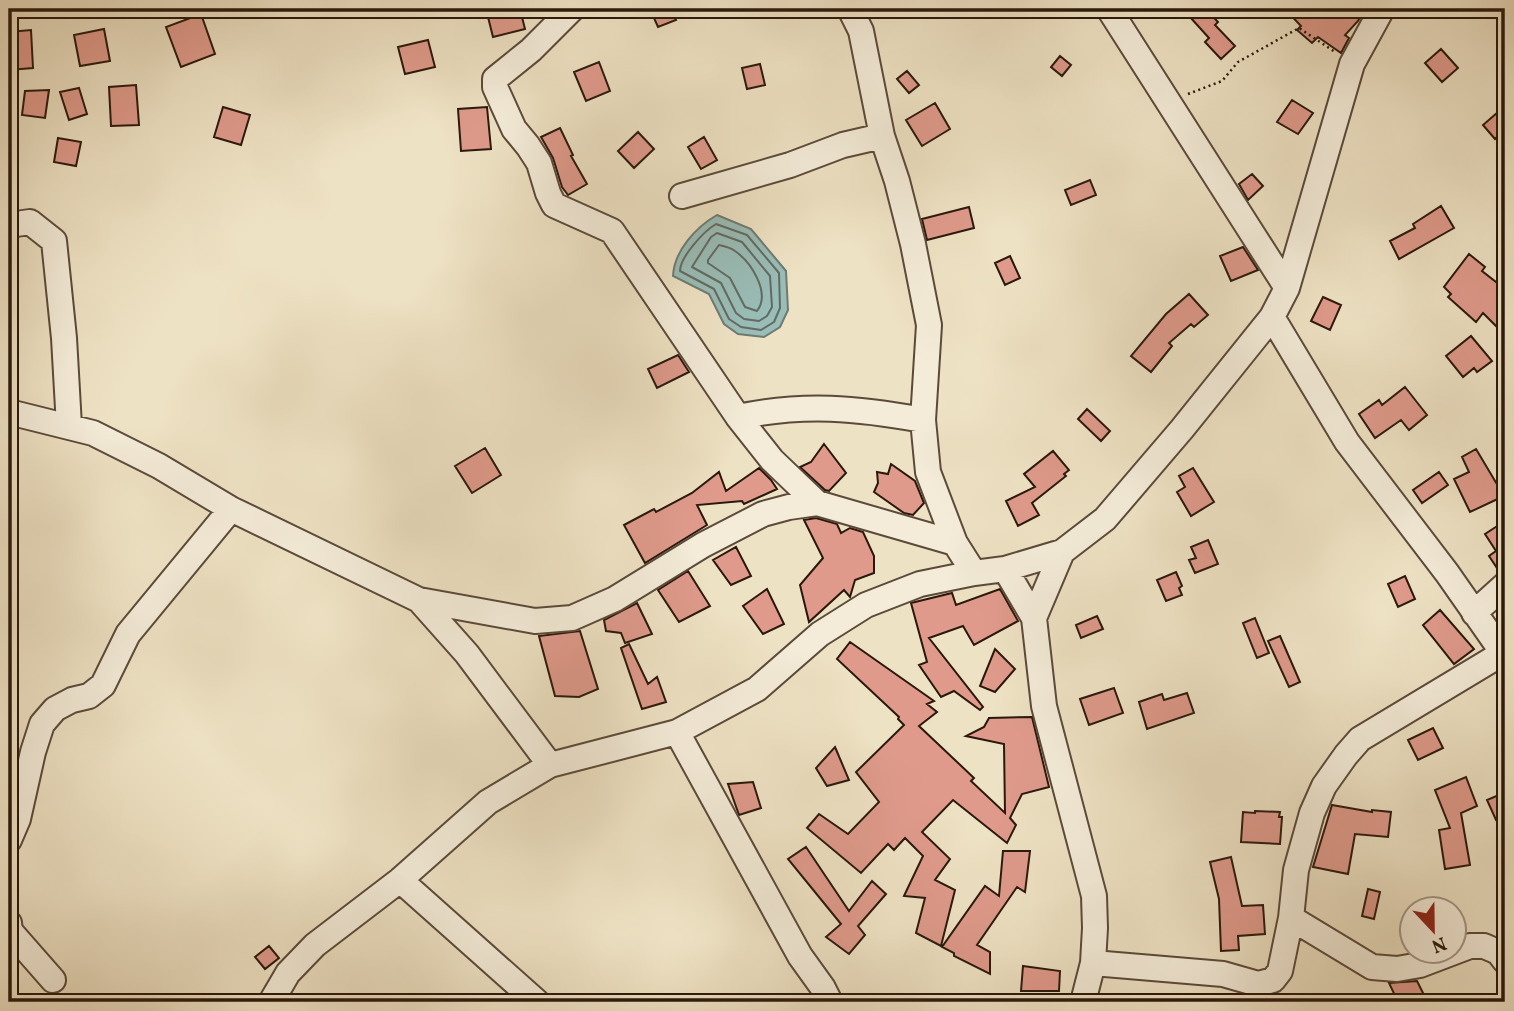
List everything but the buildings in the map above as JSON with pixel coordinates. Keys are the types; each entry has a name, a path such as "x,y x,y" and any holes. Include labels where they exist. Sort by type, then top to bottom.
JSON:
{"street":[{"path":"572,9 531,50 495,79 495,87 514,129 539,163 554,205 612,231 738,417 772,460 817,503"},
{"path":"850,9 861,31 882,136 913,244 929,325 923,420 928,472 955,543 974,573"},
{"path":"1109,9 1287,288"},
{"path":"271,1002 288,973 315,945 400,880 488,802 551,765 677,732 757,689 820,634 866,605 920,584 1005,569 1062,552 1105,519 1272,317 1287,288 1352,64 1382,9"},
{"path":"682,196 790,165 843,145 882,136"},
{"path":"9,225 30,222 54,241 64,338 68,426"},
{"path":"1093,963 1223,974 1258,984 1273,980 1280,971 1291,918 1296,870 1312,813 1324,786 1346,755 1360,739 1504,655 1447,573 1347,442 1272,317"},
{"path":"738,417 801,407 884,413 923,420"},
{"path":"9,412 93,433 159,466 231,509 419,600 535,621 572,618 615,599 703,545 763,514 789,507 817,503 955,543"},
{"path":"9,840 18,819 42,724 55,709 72,700 89,696 103,685 128,634 231,509"},
{"path":"1034,618 1062,552"},
{"path":"1005,569 1034,618 1044,706 1094,896 1096,928 1093,963 1083,1002"},
{"path":"1474,613 1505,585"},
{"path":"419,600 467,654 551,765"},
{"path":"677,732 800,956 830,1002"},
{"path":"400,880 537,1002"},
{"path":"1291,918 1372,967 1397,969 1420,965 1470,946 1484,946 1498,952 1505,961"},
{"path":"9,923 10,931 53,980"}],"path":[{"path":"1168,102 1222,81 1238,62 1299,28 1352,64"}],"water":[{"path":"717,215 751,229 786,271 788,310 780,327 764,337 738,334 724,324 709,294 673,276 682,249 701,226"}]}
